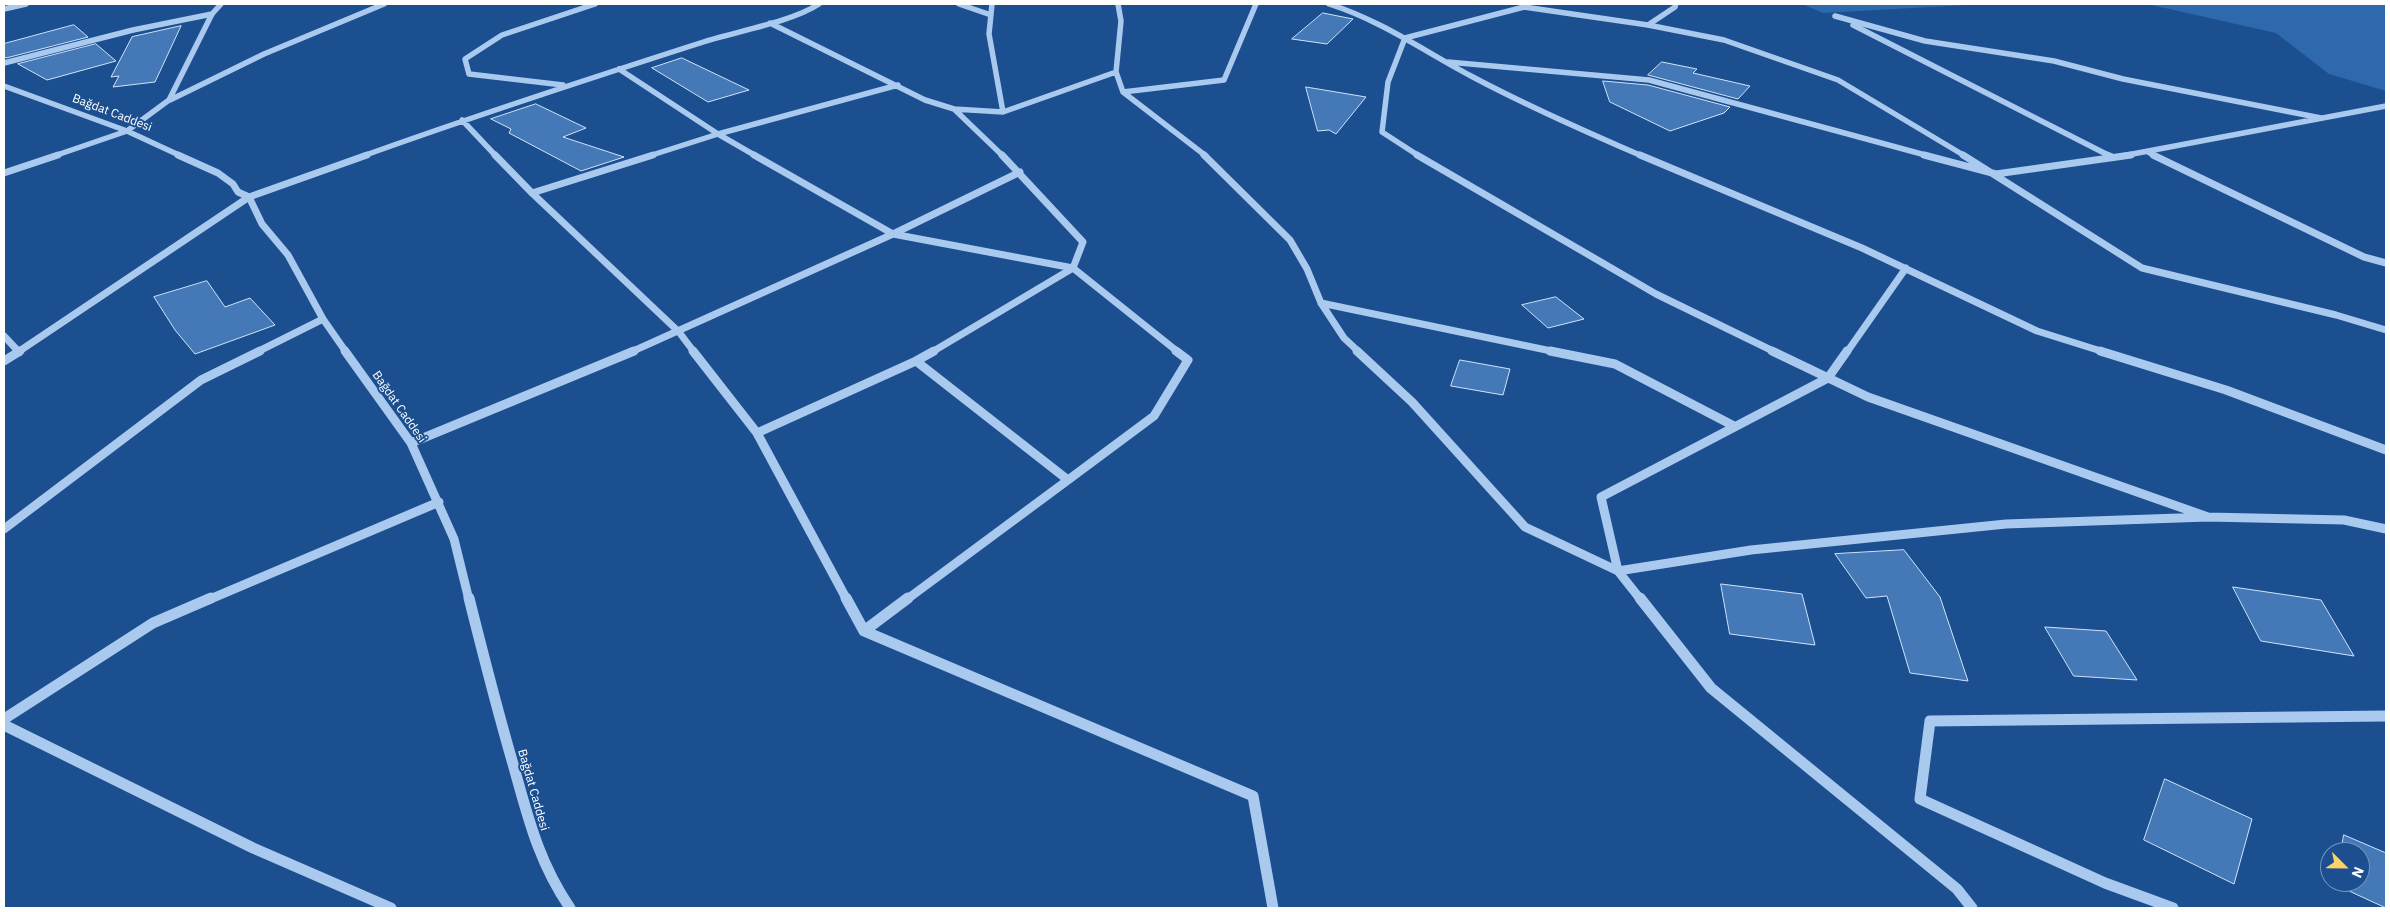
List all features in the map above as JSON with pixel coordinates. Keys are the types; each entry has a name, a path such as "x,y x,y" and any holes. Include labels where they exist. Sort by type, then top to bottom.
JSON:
{"street":[{"path":"4,9 26,4"},
{"path":"169,100 212,14 221,4"},
{"path":"4,173 127,131 169,100 264,54 384,4"},
{"path":"566,86 469,74 465,60 502,35 580,6 595,4"},
{"path":"4,361 249,197 462,120 717,37 770,23 813,8 819,4"},
{"path":"959,4 991,15"},
{"path":"992,4 989,34 1003,112"},
{"path":"1118,4 1122,21 1116,72 1123,92 1206,156 1290,240 1307,269 1322,303 1344,338 1412,402 1525,527 1618,571 1751,550 2006,524 2208,517 2344,520 2386,529"},
{"path":"1123,92 1224,80 1256,4"},
{"path":"1329,4 1351,11 1405,38 1555,119 1853,244 2037,331 2226,390 2386,450"},
{"path":"1648,25 1675,8 1676,4"},
{"path":"1405,38 1522,5 1648,25 1724,40 1838,80 1996,174 2142,268 2336,315 2386,330"},
{"path":"4,63 133,30 212,14"},
{"path":"2112,158 1835,16 1925,41 2054,61 2123,79 2326,118"},
{"path":"770,23 898,85 924,100 954,109 1003,112 1116,72"},
{"path":"1405,38 1388,82 1382,132 1445,172 1656,294 1868,397 2208,517"},
{"path":"1445,61 1650,80 1996,174 2148,152 2386,106"},
{"path":"619,68 718,134 893,234 1072,268 1188,360 1154,416 864,630"},
{"path":"532,194 718,134 898,85"},
{"name":"Bağdat Caddesi","path":"4,86 127,131 218,173 232,184 238,192 249,197 262,224 288,255 323,319 411,444 439,502 454,539 492,692 536,846 555,886 570,908"},
{"path":"757,433 916,361 1072,268 1083,242 1020,172 954,109"},
{"path":"462,120 532,194 680,332 757,433 864,630 1253,796 1273,908"},
{"path":"2148,152 2364,257 2386,263"},
{"path":"411,444 680,332 893,234 1020,172"},
{"path":"1906,268 1828,378 1601,498 1618,571 1711,688 1956,889 1972,908"},
{"path":"1322,303 1615,364 1734,426"},
{"path":"4,529 201,380 323,319"},
{"path":"4,336 19,352"},
{"path":"916,361 1068,480"},
{"path":"4,719 153,623 439,502"},
{"path":"2172,908 2105,882 1920,799 1930,721 2386,716"},
{"path":"4,725 254,848 391,908"}],"shaded area":[{"path":"1802,4 1985,4 1823,13"},
{"path":"2147,4 2386,4 2386,91 2329,74 2276,33"}],"building":[{"path":"1323,13 1353,19 1327,44 1292,39"},
{"path":"74,25 88,37 6,58 4,56 4,44"},
{"path":"181,26 155,82 113,87 119,76 111,77 132,37"},
{"path":"96,44 116,61 47,80 18,64"},
{"path":"682,58 749,90 708,102 652,68"},
{"path":"1662,62 1697,69 1693,73 1750,86 1738,99 1648,75"},
{"path":"1603,81 1648,85 1730,107 1724,113 1670,131 1610,102"},
{"path":"1306,87 1366,97 1336,134 1329,130 1318,131"},
{"path":"536,104 586,128 563,137 624,157 581,171 509,133 511,129 491,119"},
{"path":"207,281 225,307 250,298 275,325 195,354 175,330 154,297"},
{"path":"1556,297 1584,319 1548,328 1522,305"},
{"path":"1460,360 1510,369 1503,395 1451,386"},
{"path":"1904,550 1940,597 1968,681 1910,673 1887,596 1866,598 1835,554"},
{"path":"1721,584 1802,594 1815,645 1730,634"},
{"path":"2233,587 2321,600 2354,656 2261,641"},
{"path":"2045,627 2106,631 2137,680 2074,676"},
{"path":"2165,779 2252,819 2234,884 2144,840"},
{"path":"2344,835 2360,842 2343,842"},
{"path":"2370,846 2386,853 2386,908 2351,892 2370,892"}]}
